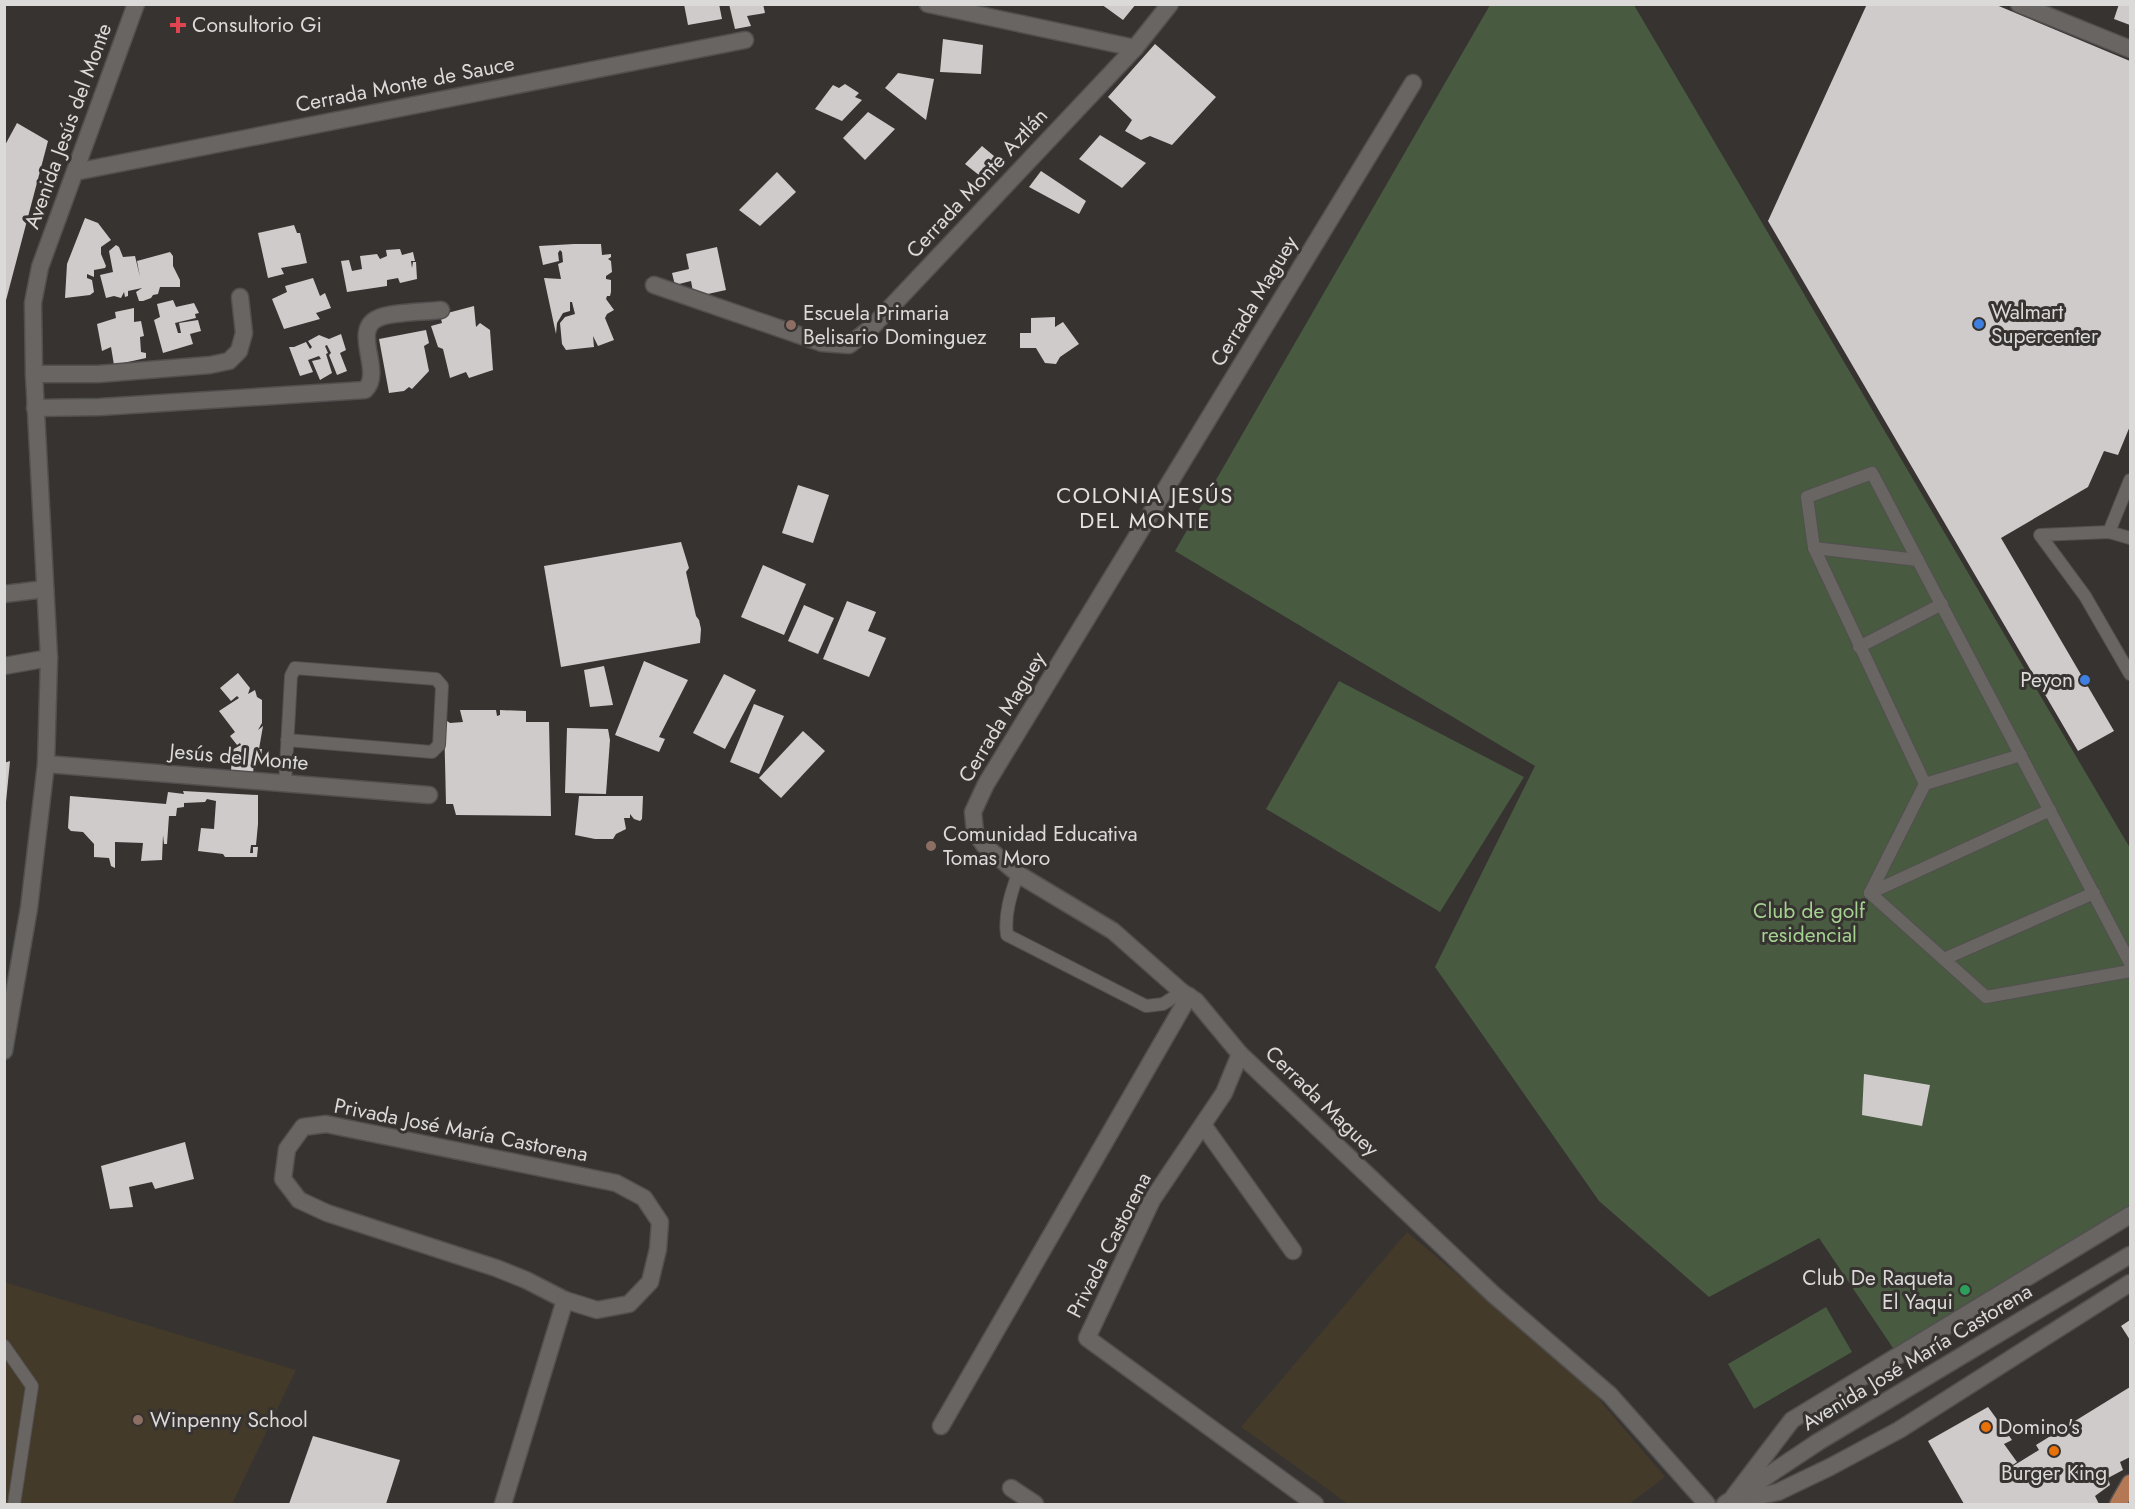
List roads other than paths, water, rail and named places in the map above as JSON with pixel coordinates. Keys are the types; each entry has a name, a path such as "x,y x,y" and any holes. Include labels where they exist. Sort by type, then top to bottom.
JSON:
{"main road":[{"path":"2118,1504 2130,1483"}],"street":[{"name":"Avenida Jesús del Monte","path":"4,1051 29,908 46,764 49,658 35,408 33,303 40,267 136,4"},
{"path":"928,4 1135,48"},
{"name":"Cerrada Monte Aztlán","path":"654,285 822,343 849,345 872,327 1135,48 1170,4"},
{"path":"2019,4 2130,49"},
{"name":"Cerrada Monte de Sauce","path":"75,172 745,40"},
{"name":"Cerrada Maguey","path":"1413,83 986,784 973,812 975,832 984,845 1018,874 1113,931 1196,1001 1240,1054 1492,1294 1610,1395 1707,1504"},
{"path":"34,374 98,374 210,365 229,361 239,351 244,333 240,297"},
{"path":"35,408 100,407 365,390 370,385 372,377 366,331 370,323 382,316 441,310"},
{"path":"4,594 45,589"},
{"path":"4,666 49,658"},
{"name":"Jesús del Monte","path":"46,764 429,795"},
{"path":"941,1426 1186,994"},
{"name":"Privada Castorena","path":"1240,1054 1224,1093 1152,1200 1087,1338 1315,1504"},
{"name":"Privada José María Castorena","path":"326,1124 616,1183 644,1198 660,1222 658,1250 650,1282 629,1304 597,1310 565,1300 496,1268 327,1213 299,1200 283,1179 286,1149 303,1127 326,1124"},
{"path":"1203,1125 1293,1251"},
{"name":"Avenida José María Castorena","path":"1728,1503 1792,1420 2130,1215"},
{"name":"Avenida José María Castorena","path":"1728,1503 1818,1442 2130,1255"},
{"path":"1728,1503 1778,1492 1899,1430 2130,1283"},
{"path":"503,1504 565,1300"},
{"path":"1011,1488 1035,1504"}],"lane":[{"path":"1925,784 1814,549 1807,497 1872,473 2130,963"},
{"path":"2109,532 2130,480"},
{"path":"2130,538 2109,532 2040,535 2085,596 2130,674"},
{"path":"1814,549 1918,560"},
{"path":"1859,647 1942,604"},
{"path":"285,784 287,740 291,676 295,668 436,679 442,686 439,745 432,752 287,740"},
{"path":"1870,893 1925,784 2021,754"},
{"path":"1870,893 2050,810"},
{"path":"1018,874 1010,895 1007,935 1146,1006 1163,1004 1186,994"},
{"path":"1870,893 1986,997 2130,971"},
{"path":"1944,959 2094,893"},
{"path":"4,1346 32,1386 14,1504"}],"place":[{"name":"Consultorio Gi","path":"178,25"},
{"name":"Walmart Supercenter","path":"1979,324"},
{"name":"Escuela Primaria Belisario Dominguez","path":"791,325"},
{"name":"Peyon","path":"2085,680"},
{"name":"Comunidad Educativa Tomas Moro","path":"931,846"},
{"name":"Club De Raqueta El Yaqui","path":"1965,1290"},
{"name":"Winpenny School","path":"138,1420"},
{"name":"Domino's","path":"1986,1427"},
{"name":"Burger King","path":"2054,1451"}],"district":[{"name":"COLONIA JESÚS DEL MONTE","path":"1145,508"}],"park label":[{"name":"Club de golf residencial","path":"1809,923"}]}
